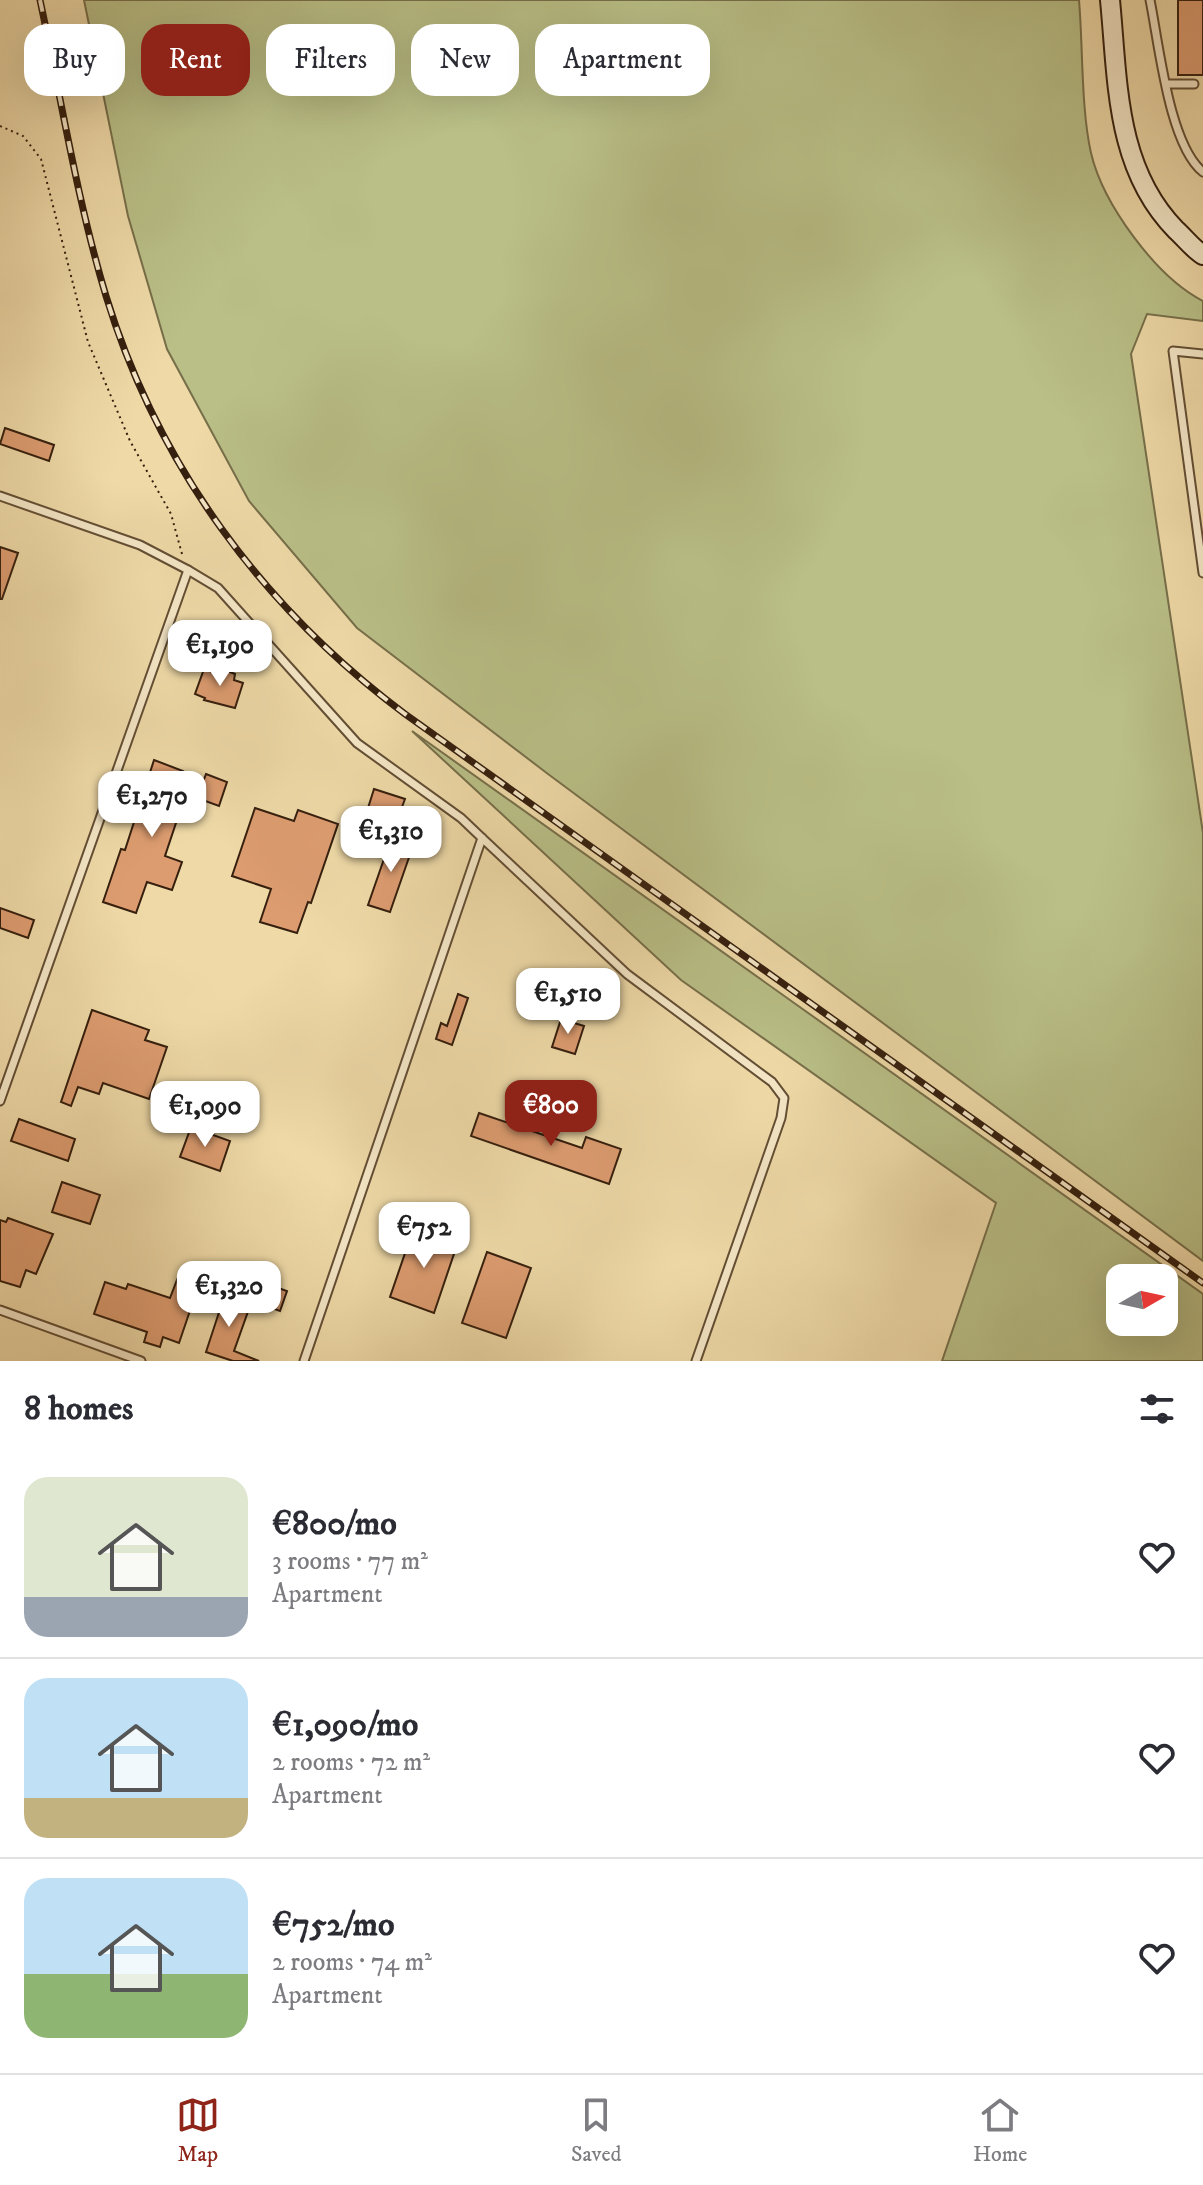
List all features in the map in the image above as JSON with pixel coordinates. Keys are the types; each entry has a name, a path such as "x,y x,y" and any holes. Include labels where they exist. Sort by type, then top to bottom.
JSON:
{"street":[{"path":"1110,0 1123,129 1135,171 1159,213 1203,255"}],"lane":[{"path":"1150,0 1180,138 1193,163 1203,172"},
{"path":"1167,84 1194,84"},
{"path":"1203,354 1173,351 1203,573"},
{"path":"0,496 140,545 218,588 357,743 461,818 627,974 772,1082 784,1098 781,1118 696,1361"},
{"path":"0,1101 188,570"},
{"path":"304,1361 482,838"},
{"path":"0,1310 141,1361"}],"path":[{"path":"0,126 23,136 41,159 88,342 130,441 171,514 188,570"}],"green space":[{"path":"84,0 1079,0 1085,117 1097,173 1119,216 1150,257 1185,290 1203,301 1203,321 1147,314 1131,354 1203,833 1203,1261 548,774 357,628 249,501 167,349 128,216 104,96 125,96 125,24 89,24"},
{"path":"412,731 1161,1264 1106,1264 1106,1336 1178,1336 1178,1276 1203,1294 1203,1361 942,1361 996,1203 681,980"}],"building":[{"path":"1178,0 1203,0 1203,75 1178,75"},
{"path":"5,428 54,445 49,461 0,444"},
{"path":"0,547 18,553 2,599 0,599"},
{"path":"204,669 223,676 225,670 235,674 234,680 243,683 235,708 204,700 195,694"},
{"path":"154,760 183,771 179,782 200,789 190,818 179,814 165,856 182,862 172,890 147,882 136,913 103,902 121,849 125,850"},
{"path":"206,774 227,782 219,806 197,798"},
{"path":"374,789 405,799 395,826 372,818 375,810 368,808"},
{"path":"255,808 294,821 298,810 338,824 311,903 308,902 297,933 260,922 271,889 232,876"},
{"path":"392,836 414,843 390,912 368,905"},
{"path":"0,908 34,920 28,938 0,928"},
{"path":"458,994 468,998 452,1045 436,1039 441,1023 447,1026"},
{"path":"92,1010 149,1030 145,1040 167,1047 149,1099 103,1083 99,1094 78,1087 71,1106 61,1102"},
{"path":"561,1019 584,1026 575,1054 552,1047"},
{"path":"479,1113 582,1148 586,1137 621,1149 609,1184 471,1136"},
{"path":"19,1119 75,1139 68,1161 11,1141"},
{"path":"191,1127 230,1141 220,1171 180,1157"},
{"path":"62,1182 100,1195 90,1224 52,1212"},
{"path":"8,1218 53,1234 36,1274 26,1270 20,1287 0,1281 0,1220 6,1222"},
{"path":"414,1227 458,1242 434,1313 390,1297"},
{"path":"487,1252 531,1268 506,1338 462,1323"},
{"path":"180,1272 191,1276 185,1293 195,1296 179,1343 163,1337 160,1347 144,1342 147,1332 94,1314 105,1282 126,1289 128,1284 170,1298"},
{"path":"256,1280 287,1291 280,1311 249,1300"},
{"path":"225,1294 251,1303 234,1351 259,1361 233,1361 206,1352"}],"railway":[{"path":"40,0 86,223 106,296 128,358 155,418 186,475 222,529 262,580 306,628 354,673 405,714 1203,1283"}]}
